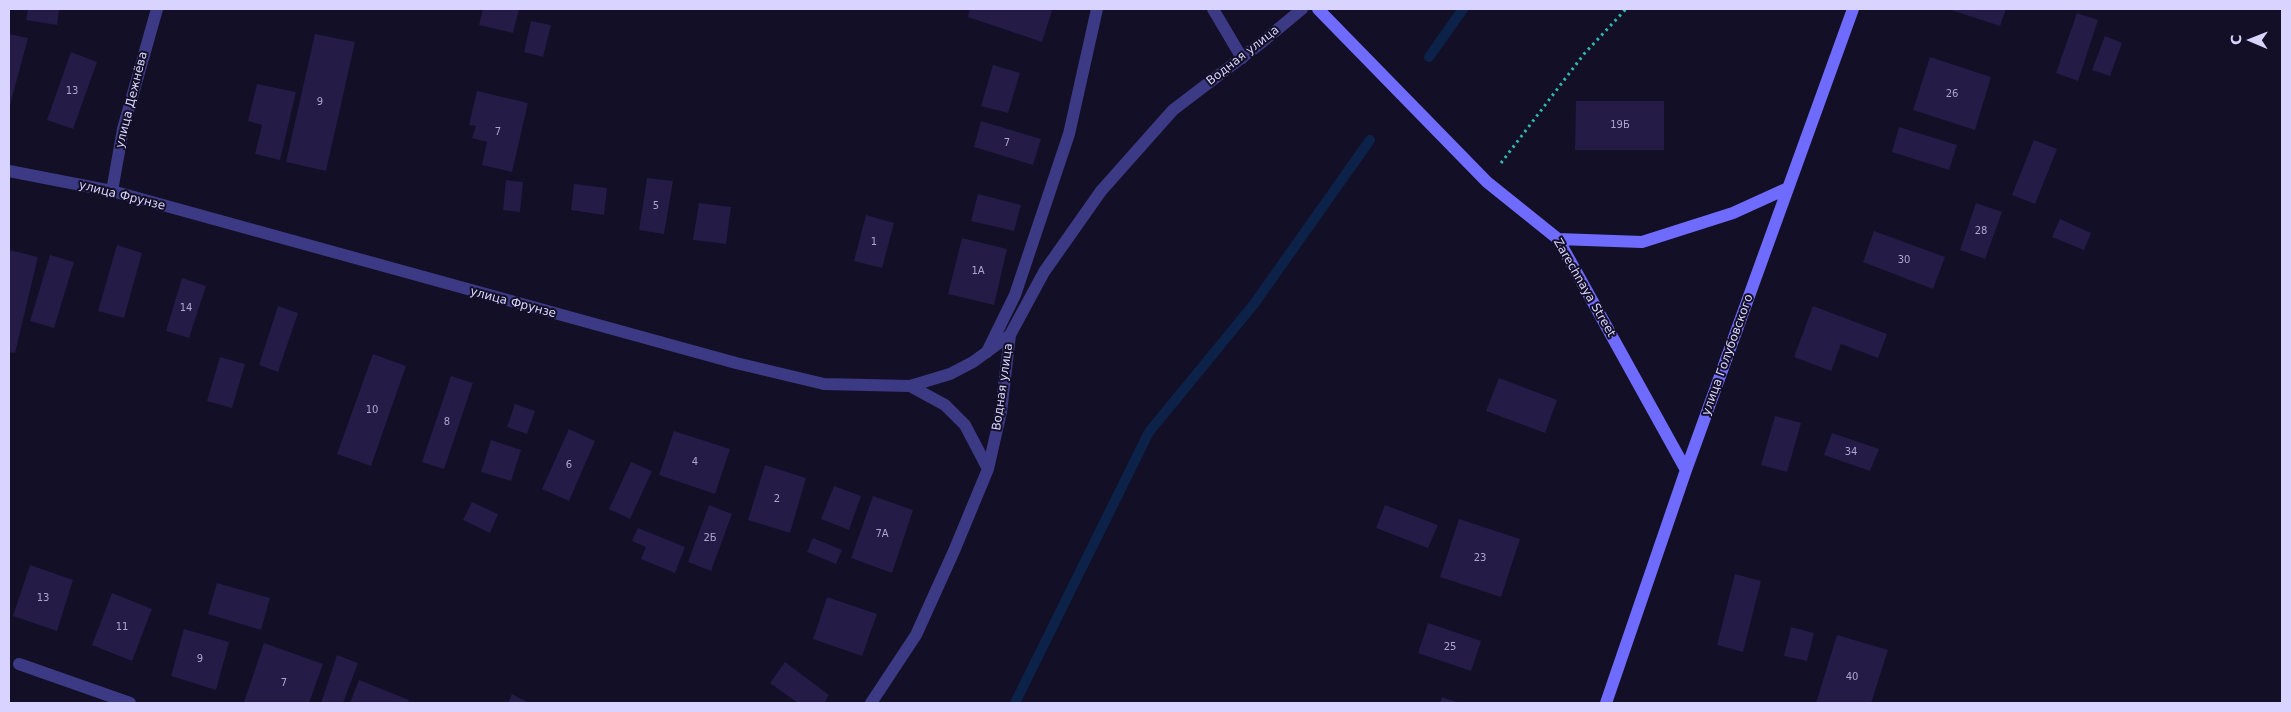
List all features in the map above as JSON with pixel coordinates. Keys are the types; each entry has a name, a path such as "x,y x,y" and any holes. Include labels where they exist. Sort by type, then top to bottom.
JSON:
{"street":[{"name":"улица Дежнёва","path":"112,191 123,129 156,9"},
{"path":"987,352 1015,295 1067,142 1096,9"},
{"path":"1212,9 1242,58"},
{"name":"Водная улица","path":"871,703 916,635 988,469 1001,412 1010,335 1044,272 1101,190 1173,110 1242,58 1302,9"},
{"name":"Zarechnaya Street","path":"1318,9 1488,182 1558,239 1686,470"},
{"name":"улица Голубовского","path":"1606,703 1686,470 1853,9"},
{"name":"улица Фрунзе","path":"9,171 112,191 795,378 852,386 910,386 950,374 987,352 1010,335"},
{"path":"1558,239 1642,242 1733,213 1788,188"},
{"path":"910,386 945,405 965,425 988,469"},
{"path":"19,664 130,703"}],"path":[{"path":"1488,182 1584,54 1626,9"}],"building":[{"path":"28,9 59,9 57,25 26,20"},
{"path":"483,9 519,9 513,33 479,25"},
{"path":"970,9 1046,9 1052,11 1042,42 968,17"},
{"path":"1948,9 2006,9 2000,26"},
{"path":"2077,13 2098,20 2078,81 2056,73"},
{"path":"531,21 551,25 543,57 524,52"},
{"path":"9,34 28,38 9,109"},
{"path":"315,34 355,42 326,171 286,162"},
{"path":"2105,36 2122,43 2110,76 2092,70"},
{"path":"71,52 97,62 73,129 47,120"},
{"path":"1930,57 1991,77 1975,130 1913,110"},
{"path":"993,65 1020,73 1008,113 981,106"},
{"path":"257,84 296,92 280,160 255,154 262,125 248,121"},
{"path":"477,91 528,103 512,172 482,165 487,142 472,138 476,126 469,125"},
{"path":"1576,101 1664,101 1664,150 1575,150"},
{"path":"981,121 1041,139 1033,165 974,147"},
{"path":"1899,127 1957,145 1949,170 1892,152"},
{"path":"2034,140 2057,149 2035,204 2012,195"},
{"path":"647,178 673,181 664,234 639,230"},
{"path":"506,180 523,182 520,212 503,210"},
{"path":"574,184 607,188 604,215 571,210"},
{"path":"978,194 1021,205 1014,231 971,221"},
{"path":"699,203 731,207 726,244 693,240"},
{"path":"1976,203 2002,212 1985,259 1960,250"},
{"path":"866,215 894,223 882,268 854,261"},
{"path":"2060,219 2091,233 2084,250 2052,237"},
{"path":"1874,231 1945,257 1933,289 1863,262"},
{"path":"962,238 1007,249 994,305 948,294"},
{"path":"117,245 142,253 124,318 98,311"},
{"path":"9,250 38,257 15,353 9,352"},
{"path":"50,255 74,262 54,328 30,321"},
{"path":"182,278 206,286 189,338 166,331"},
{"path":"278,306 298,313 278,372 259,365"},
{"path":"1813,306 1887,334 1878,358 1841,344 1831,371 1794,357"},
{"path":"373,354 406,366 371,466 337,454"},
{"path":"220,357 245,364 232,408 207,401"},
{"path":"451,376 473,383 444,469 422,462"},
{"path":"1499,378 1557,400 1545,433 1486,411"},
{"path":"515,404 535,411 527,434 507,427"},
{"path":"1775,416 1801,423 1787,472 1761,465"},
{"path":"569,429 595,441 569,501 542,489"},
{"path":"674,431 730,449 715,494 659,475"},
{"path":"1832,433 1879,449 1870,471 1824,455"},
{"path":"491,440 521,450 511,481 481,472"},
{"path":"631,462 652,471 630,519 609,509"},
{"path":"765,465 806,478 790,533 748,520"},
{"path":"834,486 861,496 849,530 821,519"},
{"path":"873,496 913,510 892,573 851,558"},
{"path":"472,502 498,514 490,533 463,520"},
{"path":"709,505 732,514 711,571 688,562"},
{"path":"1385,505 1438,525 1428,548 1376,528"},
{"path":"1459,519 1520,539 1501,597 1440,577"},
{"path":"638,528 685,547 675,573 641,559 646,547 632,541"},
{"path":"813,538 842,550 836,564 807,552"},
{"path":"30,565 73,580 57,631 13,616"},
{"path":"1735,574 1761,581 1743,652 1717,645"},
{"path":"217,583 270,598 261,630 208,614"},
{"path":"112,593 152,609 132,661 92,645"},
{"path":"827,597 877,614 862,656 813,639"},
{"path":"1428,623 1481,641 1471,671 1418,653"},
{"path":"1791,627 1814,633 1807,661 1784,656"},
{"path":"184,629 229,642 216,690 171,676"},
{"path":"1837,635 1888,650 1871,703 1816,703"},
{"path":"264,643 323,664 309,703 244,702"},
{"path":"337,655 358,663 343,703 321,703"},
{"path":"785,662 829,695 824,703 798,703 770,683"},
{"path":"359,680 409,700 408,703 350,703"},
{"path":"512,694 529,703 508,703"},
{"path":"1442,697 1459,703 1440,703"}],"waterway":[{"path":"1429,57 1463,9"},
{"path":"1015,703 1149,432 1254,304 1370,140"}]}
